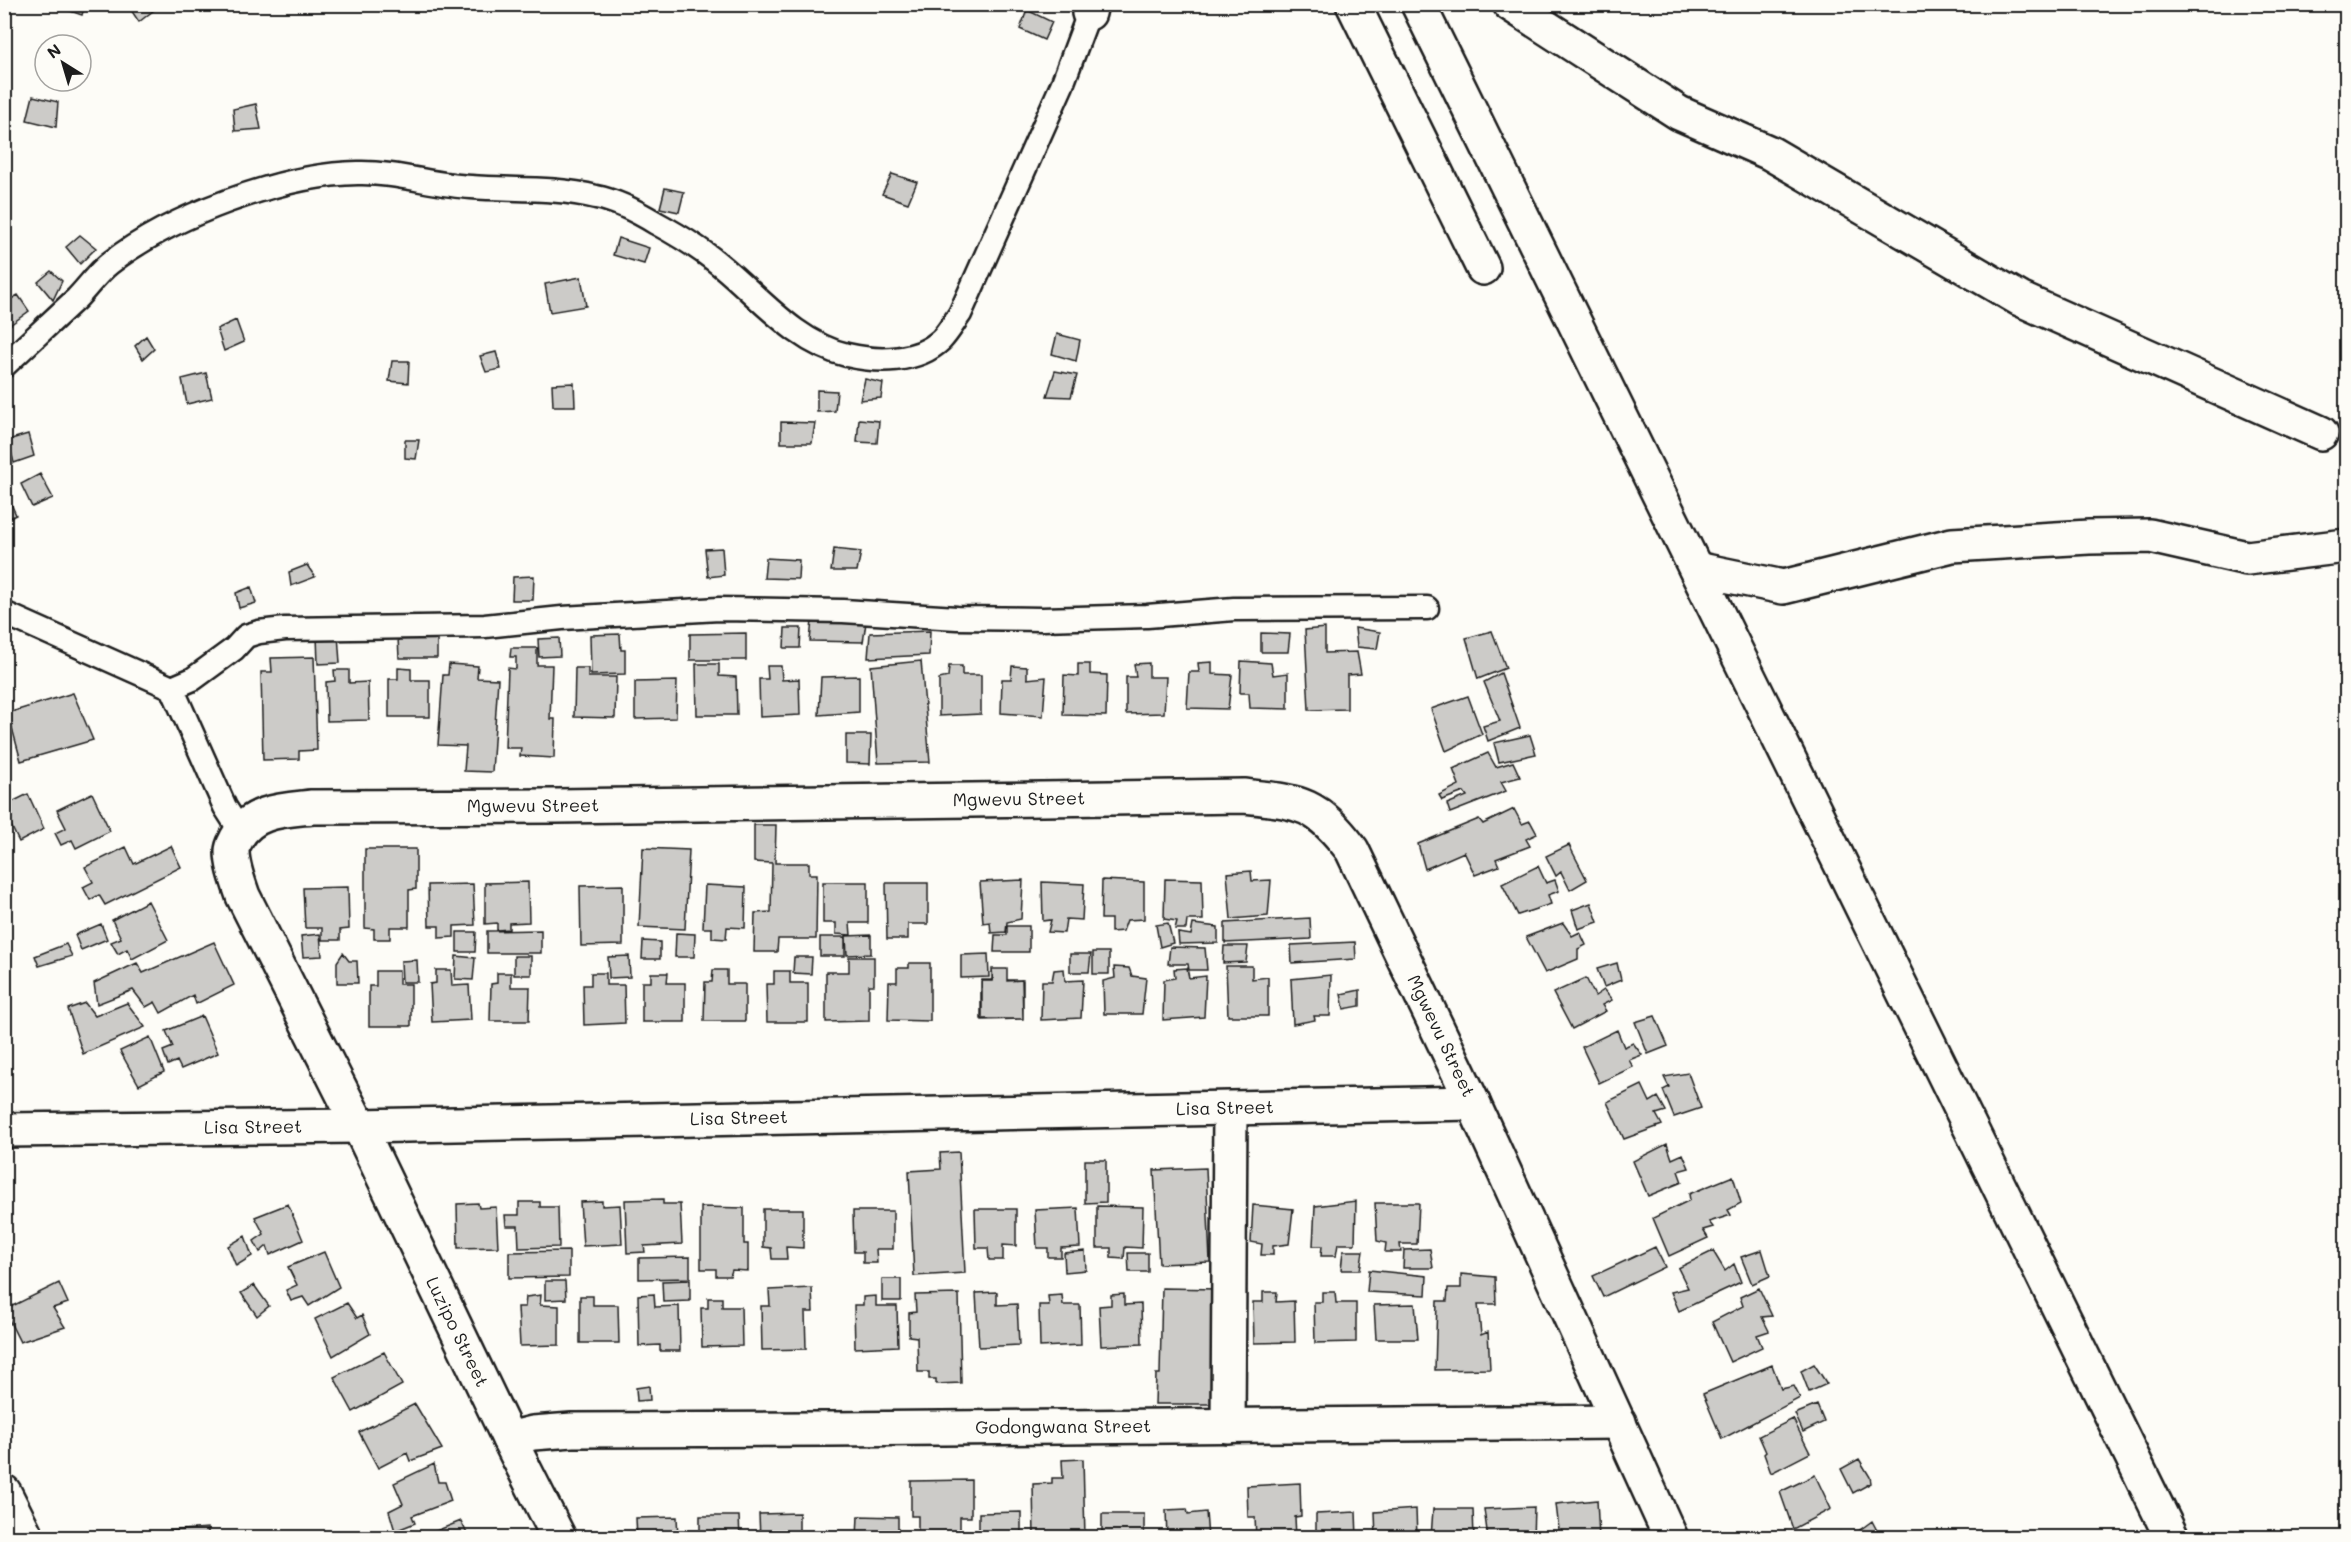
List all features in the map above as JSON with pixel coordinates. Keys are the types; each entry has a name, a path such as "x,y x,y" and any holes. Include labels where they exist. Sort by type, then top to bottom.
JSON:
{"street":[{"path":"1353,4 1483,268"},
{"path":"1418,4 2172,1538"},
{"path":"1510,4 1679,113 1770,153 2020,299 2321,433"},
{"path":"1696,569 1783,586 1952,545 2150,536 2247,558 2346,546"},
{"name":"Mgwevu Street","path":"240,832 256,819 272,811 312,807 1244,796 1290,801 1314,810 1334,826 1352,850 1473,1103 1671,1538"},
{"path":"240,832 232,848 234,868 243,896 359,1126"},
{"name":"Lisa Street","path":"4,1130 359,1126 1473,1103"},
{"path":"1228,1426 1230,1109"},
{"name":"Luzipo Street","path":"359,1126 559,1538"},
{"name":"Godongwana Street","path":"509,1439 533,1433 572,1430 1619,1422"},
{"path":"4,1492 27,1538"}],"lane":[{"path":"4,366 79,296 107,265 140,242 185,218 262,190 323,175 358,172 383,173 412,180 468,187 574,192 599,197 639,213 692,242 788,324 819,344 846,355 874,359 903,358 926,351 941,340 960,314 1062,85 1090,7"},
{"path":"172,688 193,679 234,650 246,636 285,629 485,626 562,618 719,609 843,610 957,618 1042,620 1148,616 1234,609 1426,608"},
{"path":"4,613 172,688 225,807 240,832"}],"building":[{"path":"60,4 85,4 82,15 59,7"},
{"path":"127,4 158,4 159,6 139,22"},
{"path":"1027,10 1052,22 1044,40 1020,29"},
{"path":"33,96 58,102 56,127 27,120"},
{"path":"256,104 261,129 235,131 233,109"},
{"path":"892,174 917,182 908,203 882,194"},
{"path":"665,188 684,192 679,212 660,208"},
{"path":"80,235 96,248 80,264 66,247"},
{"path":"618,238 649,248 644,264 613,255"},
{"path":"51,271 62,281 53,300 38,282"},
{"path":"581,277 586,306 550,312 545,284"},
{"path":"18,295 29,311 10,325 4,315 4,303"},
{"path":"236,320 244,342 224,351 217,329"},
{"path":"1057,334 1080,340 1076,361 1052,354"},
{"path":"146,336 154,349 143,359 135,346"},
{"path":"496,352 501,369 486,372 480,356"},
{"path":"392,361 409,361 408,383 389,381"},
{"path":"1055,371 1077,375 1071,397 1047,396"},
{"path":"206,373 212,398 187,404 182,379"},
{"path":"865,379 883,383 881,398 860,400"},
{"path":"574,383 575,406 553,406 552,384"},
{"path":"817,390 837,391 835,411 817,412"},
{"path":"859,419 879,421 877,443 857,442"},
{"path":"781,422 815,423 812,443 781,443"},
{"path":"28,434 34,456 14,463 8,440"},
{"path":"405,440 419,440 416,459 405,458"},
{"path":"40,474 53,498 32,507 21,484"},
{"path":"7,495 16,515 4,521 4,496"},
{"path":"722,548 724,575 708,577 705,549"},
{"path":"834,549 861,552 857,571 831,571"},
{"path":"766,558 799,560 798,579 764,578"},
{"path":"307,565 315,577 291,586 289,572"},
{"path":"534,576 533,600 512,600 513,577"},
{"path":"251,587 256,603 239,608 236,593"},
{"path":"812,620 866,623 863,642 810,641"},
{"path":"785,628 801,628 800,648 784,648"},
{"path":"1325,628 1325,653 1357,652 1361,674 1347,675 1347,709 1309,710 1305,630"},
{"path":"1355,628 1380,632 1377,649 1357,647"},
{"path":"930,631 929,655 868,658 870,633"},
{"path":"1492,631 1506,668 1478,679 1466,638"},
{"path":"746,633 746,660 690,660 690,634"},
{"path":"1261,633 1290,634 1288,652 1261,652"},
{"path":"620,634 621,650 625,650 625,674 591,675 590,635"},
{"path":"338,635 340,663 318,664 317,636"},
{"path":"437,636 437,658 399,658 398,637"},
{"path":"559,638 560,656 539,657 538,639"},
{"path":"511,648 537,648 537,665 552,665 550,719 555,719 554,758 520,756 521,748 505,748 508,668 516,669 516,657 510,657"},
{"path":"314,657 317,750 299,751 299,759 263,760 261,672 272,672 271,658"},
{"path":"921,661 930,762 878,763 871,666"},
{"path":"1241,661 1271,663 1273,675 1288,673 1288,709 1250,708 1249,693 1240,693"},
{"path":"1212,662 1212,674 1232,675 1228,709 1187,708 1189,672 1199,672 1198,663"},
{"path":"1149,663 1149,677 1166,677 1164,713 1126,714 1126,677 1136,677 1134,664"},
{"path":"449,664 478,666 477,678 498,679 492,772 464,771 466,746 438,745 443,675 448,675"},
{"path":"696,664 719,664 719,676 736,677 737,715 697,715"},
{"path":"1078,664 1090,664 1090,674 1107,675 1106,716 1063,715 1064,675 1078,676"},
{"path":"767,666 781,666 782,680 799,679 800,715 760,717 759,679 768,679"},
{"path":"949,666 962,666 962,675 981,675 981,714 939,716 939,679 948,677"},
{"path":"1012,666 1027,667 1027,679 1046,677 1043,716 1001,713 1002,679 1011,679"},
{"path":"398,668 411,669 411,680 430,680 430,717 389,717 389,679 398,679"},
{"path":"575,668 588,668 588,677 616,677 615,718 574,717"},
{"path":"334,670 349,670 349,683 368,682 369,720 327,721 326,682 335,681"},
{"path":"1501,673 1520,728 1488,741 1483,726 1500,721 1484,682"},
{"path":"859,676 859,712 819,715 821,677"},
{"path":"677,681 676,718 635,719 635,682"},
{"path":"73,693 93,740 21,761 8,713"},
{"path":"1468,696 1482,734 1446,751 1431,709"},
{"path":"846,735 871,735 870,764 846,763"},
{"path":"1530,735 1536,754 1499,762 1494,743"},
{"path":"1488,753 1496,767 1513,762 1520,777 1501,782 1506,791 1450,813 1447,804 1467,796 1464,792 1442,800 1439,795 1459,785 1453,769"},
{"path":"92,793 110,831 76,848 72,840 61,845 55,833 66,828 57,810"},
{"path":"28,794 44,829 19,842 4,811 4,806"},
{"path":"1514,809 1522,824 1530,821 1537,834 1526,839 1530,846 1496,859 1499,866 1475,875 1464,852 1425,869 1418,844 1479,819 1483,824"},
{"path":"754,825 776,825 775,863 809,863 809,874 817,874 816,939 778,939 777,952 754,952 755,913 771,912 772,863 754,862"},
{"path":"1569,845 1587,880 1570,890 1561,872 1556,876 1546,856"},
{"path":"171,846 181,867 105,905 99,895 90,900 83,887 93,882 85,867 126,847 134,864"},
{"path":"643,848 689,850 685,929 639,927"},
{"path":"365,849 416,849 416,889 409,890 409,927 390,927 390,939 374,939 374,929 365,928"},
{"path":"1538,866 1546,883 1555,880 1559,891 1548,895 1551,904 1518,915 1502,884"},
{"path":"1251,871 1252,881 1271,880 1268,916 1231,919 1227,873"},
{"path":"1165,879 1202,880 1203,920 1187,920 1186,929 1175,929 1177,921 1164,919"},
{"path":"1023,880 1021,919 1007,922 1006,932 991,933 990,922 983,923 980,882"},
{"path":"1102,880 1144,882 1144,919 1127,920 1123,931 1111,932 1111,919 1101,919"},
{"path":"528,882 529,922 509,923 509,929 497,930 497,923 485,924 485,883"},
{"path":"823,882 868,882 868,923 850,923 851,935 836,934 836,923 823,923"},
{"path":"1042,882 1084,884 1082,920 1066,919 1064,933 1048,932 1051,920 1043,921"},
{"path":"886,883 928,883 928,924 908,924 908,939 887,939"},
{"path":"473,884 475,925 454,926 454,937 439,938 439,926 429,926 428,885"},
{"path":"623,885 623,945 581,946 580,886"},
{"path":"705,885 746,887 745,928 727,927 726,939 712,938 712,928 703,928"},
{"path":"348,887 349,929 340,930 340,940 322,940 322,928 305,928 303,888"},
{"path":"148,901 168,940 132,959 127,949 118,954 111,942 121,938 112,920"},
{"path":"1591,903 1598,922 1578,929 1572,910"},
{"path":"1310,918 1311,939 1225,943 1225,923"},
{"path":"1168,923 1173,943 1160,947 1156,925"},
{"path":"1563,923 1572,936 1580,932 1586,945 1578,949 1578,959 1545,973 1526,937"},
{"path":"101,924 107,939 81,950 75,935"},
{"path":"1193,924 1218,927 1218,943 1179,944 1178,933 1191,935"},
{"path":"1007,926 1029,926 1029,952 994,952 995,935 1007,935"},
{"path":"541,930 541,953 487,953 487,931"},
{"path":"457,932 476,932 475,952 457,952"},
{"path":"676,933 695,934 694,957 675,957"},
{"path":"320,934 322,956 303,957 301,936"},
{"path":"871,935 871,954 847,955 846,936"},
{"path":"820,937 845,937 845,956 820,956"},
{"path":"643,941 660,942 660,959 642,959"},
{"path":"214,942 234,985 196,1004 193,995 161,1013 155,1002 146,1007 133,990 97,1004 94,983 137,963 143,973"},
{"path":"1355,942 1356,959 1292,963 1291,945"},
{"path":"66,944 72,956 39,966 35,956"},
{"path":"1224,946 1248,946 1246,962 1223,963"},
{"path":"1170,947 1205,948 1207,970 1189,970 1188,964 1168,964"},
{"path":"1093,952 1109,952 1109,974 1093,974"},
{"path":"343,953 349,961 357,961 358,983 337,983 337,962"},
{"path":"988,954 989,977 961,978 961,955"},
{"path":"1070,954 1091,954 1089,972 1070,972"},
{"path":"456,956 475,958 473,980 455,979"},
{"path":"514,956 531,956 531,975 514,975"},
{"path":"629,956 630,977 609,978 608,957"},
{"path":"794,957 812,957 811,974 793,973"},
{"path":"849,957 874,957 874,985 869,985 869,1021 826,1022 826,972 849,972"},
{"path":"417,960 418,982 402,982 401,961"},
{"path":"909,963 930,963 930,1021 888,1020 889,982 897,982 897,968 909,968"},
{"path":"1617,963 1621,980 1604,987 1597,969"},
{"path":"1226,966 1252,966 1252,979 1268,977 1268,1016 1228,1016"},
{"path":"1114,967 1129,968 1132,976 1146,978 1142,1014 1104,1014 1103,981 1115,978"},
{"path":"1187,968 1189,978 1206,976 1204,1017 1163,1020 1164,980 1175,978 1174,969"},
{"path":"992,969 1007,969 1007,981 1023,980 1023,1019 982,1020 982,980 993,980"},
{"path":"992,969 1007,969 1007,980 1022,980 1023,1019 981,1019 981,981 992,981"},
{"path":"1064,969 1065,981 1083,980 1081,1018 1041,1020 1042,981 1052,981 1054,970"},
{"path":"436,970 451,970 452,986 469,985 471,1020 432,1022 430,984 436,983"},
{"path":"713,970 727,970 727,984 745,984 745,1021 704,1021 705,982 712,982"},
{"path":"376,971 399,971 399,984 411,984 411,1026 369,1026 369,986 376,986"},
{"path":"774,971 790,971 790,983 808,983 808,1022 767,1022 766,984 774,984"},
{"path":"497,973 511,973 511,987 530,987 529,1021 490,1021 491,984 497,983"},
{"path":"591,973 606,973 606,985 624,985 625,1023 584,1025 583,985 591,985"},
{"path":"651,973 668,973 667,983 685,983 685,1022 642,1022 642,982 651,982"},
{"path":"1331,975 1330,1016 1314,1016 1315,1020 1293,1024 1291,979"},
{"path":"1586,978 1595,996 1604,990 1612,1000 1602,1005 1606,1011 1572,1029 1553,993"},
{"path":"1360,990 1360,1006 1344,1009 1341,994"},
{"path":"85,1003 95,1016 127,1003 145,1027 83,1054 68,1009"},
{"path":"202,1016 218,1053 181,1069 177,1061 168,1065 163,1051 173,1047 166,1031"},
{"path":"1655,1016 1668,1046 1648,1054 1635,1022"},
{"path":"1617,1030 1624,1047 1633,1043 1642,1055 1629,1060 1633,1067 1599,1083 1582,1047"},
{"path":"150,1037 164,1072 139,1085 120,1051"},
{"path":"1688,1073 1701,1108 1674,1117 1663,1090 1669,1087 1664,1077"},
{"path":"1642,1085 1650,1102 1658,1097 1666,1111 1656,1114 1662,1125 1624,1139 1607,1102"},
{"path":"1667,1144 1672,1159 1683,1154 1689,1168 1678,1171 1682,1182 1648,1196 1633,1161"},
{"path":"959,1152 965,1273 914,1276 909,1171 941,1169 940,1153"},
{"path":"1085,1160 1106,1160 1106,1202 1085,1203"},
{"path":"1206,1168 1210,1262 1159,1264 1154,1170"},
{"path":"1733,1176 1741,1203 1728,1210 1731,1215 1709,1222 1713,1227 1703,1230 1708,1238 1669,1256 1653,1218 1690,1200 1689,1194"},
{"path":"663,1199 663,1204 680,1204 682,1244 644,1246 645,1252 627,1253 625,1200"},
{"path":"602,1201 602,1206 620,1205 622,1244 583,1246 580,1202"},
{"path":"1356,1201 1355,1244 1338,1244 1336,1256 1321,1256 1322,1246 1313,1246 1315,1206"},
{"path":"519,1202 540,1202 540,1207 558,1207 559,1247 519,1248 518,1226 506,1226 505,1215 519,1215"},
{"path":"478,1203 479,1208 496,1207 498,1247 458,1248 457,1204"},
{"path":"1375,1203 1419,1203 1417,1244 1400,1244 1401,1252 1385,1252 1386,1243 1377,1241"},
{"path":"288,1204 303,1240 270,1255 267,1246 260,1252 254,1241 264,1234 255,1217"},
{"path":"1253,1205 1293,1209 1289,1244 1273,1246 1273,1255 1261,1255 1262,1244 1251,1242"},
{"path":"1097,1206 1143,1207 1142,1248 1125,1247 1124,1259 1111,1258 1111,1248 1097,1248"},
{"path":"701,1207 744,1208 744,1244 748,1244 748,1271 732,1270 730,1276 716,1276 716,1269 701,1269"},
{"path":"1078,1208 1080,1247 1061,1248 1061,1257 1048,1257 1048,1248 1037,1248 1035,1210"},
{"path":"763,1209 803,1209 803,1248 786,1247 787,1259 772,1259 771,1248 763,1247"},
{"path":"975,1209 1016,1209 1016,1246 1003,1245 1003,1260 989,1260 988,1248 976,1248"},
{"path":"853,1211 893,1211 893,1249 876,1249 877,1263 863,1263 863,1252 854,1252"},
{"path":"245,1236 252,1256 236,1266 228,1246"},
{"path":"1655,1247 1665,1267 1603,1297 1593,1276"},
{"path":"1430,1249 1433,1268 1403,1268 1404,1250"},
{"path":"1762,1250 1770,1276 1752,1284 1741,1257"},
{"path":"569,1251 569,1277 509,1278 509,1252"},
{"path":"1085,1251 1086,1270 1065,1272 1064,1253"},
{"path":"1343,1251 1363,1251 1360,1270 1341,1270"},
{"path":"1713,1251 1725,1271 1734,1264 1741,1282 1679,1311 1671,1292 1688,1288 1678,1268"},
{"path":"324,1252 339,1287 309,1306 303,1297 291,1301 286,1290 297,1285 288,1267"},
{"path":"1128,1253 1148,1253 1148,1272 1129,1272"},
{"path":"690,1257 690,1278 639,1279 639,1258"},
{"path":"1369,1270 1427,1276 1426,1295 1367,1292"},
{"path":"1461,1274 1495,1277 1496,1304 1478,1304 1481,1335 1488,1332 1490,1369 1435,1370 1437,1301 1447,1301 1448,1288 1461,1288"},
{"path":"882,1279 901,1279 901,1301 882,1301"},
{"path":"690,1280 690,1301 663,1302 662,1281"},
{"path":"545,1281 565,1281 566,1299 545,1300"},
{"path":"59,1283 68,1303 53,1308 65,1327 20,1342 4,1310"},
{"path":"254,1285 269,1306 257,1316 241,1293"},
{"path":"812,1288 813,1312 805,1312 806,1349 762,1350 761,1306 770,1306 769,1290"},
{"path":"1162,1288 1217,1289 1215,1404 1155,1404 1156,1374 1160,1374"},
{"path":"1759,1288 1772,1316 1762,1317 1769,1331 1757,1335 1762,1347 1730,1362 1712,1322 1743,1306 1740,1297"},
{"path":"997,1292 997,1305 1017,1304 1019,1345 979,1347 976,1293"},
{"path":"1263,1292 1277,1292 1276,1302 1294,1301 1295,1342 1254,1343 1253,1302 1263,1302"},
{"path":"1322,1292 1335,1292 1336,1303 1356,1303 1356,1342 1315,1343 1314,1302 1322,1302"},
{"path":"654,1294 655,1307 679,1306 680,1351 660,1351 660,1345 639,1346 638,1295"},
{"path":"959,1294 961,1383 936,1384 936,1379 929,1379 929,1372 918,1372 917,1337 909,1336 909,1313 916,1312 915,1295"},
{"path":"1124,1294 1124,1305 1141,1304 1142,1344 1101,1346 1099,1306 1111,1305 1111,1295"},
{"path":"541,1295 540,1305 559,1306 559,1345 520,1346 518,1307 525,1307 526,1297"},
{"path":"1062,1295 1063,1305 1080,1305 1081,1345 1040,1347 1039,1305 1049,1305 1048,1296"},
{"path":"580,1296 593,1296 593,1305 618,1305 619,1343 580,1343"},
{"path":"876,1296 876,1306 897,1306 898,1346 855,1348 854,1305 863,1305 863,1297"},
{"path":"708,1298 722,1298 722,1307 741,1307 742,1346 702,1347 701,1308 708,1308"},
{"path":"347,1303 357,1318 362,1315 370,1334 333,1356 315,1319"},
{"path":"1415,1304 1418,1339 1376,1339 1374,1305"},
{"path":"384,1352 402,1385 353,1412 334,1377"},
{"path":"1814,1364 1827,1384 1809,1392 1801,1371"},
{"path":"1772,1365 1781,1389 1794,1386 1800,1398 1722,1439 1703,1394"},
{"path":"649,1386 650,1400 637,1401 636,1388"},
{"path":"415,1404 442,1449 410,1461 407,1453 378,1468 359,1432"},
{"path":"1817,1405 1824,1422 1803,1432 1795,1414"},
{"path":"1793,1419 1810,1453 1771,1473 1759,1436"},
{"path":"1083,1459 1085,1538 1034,1538 1033,1484 1052,1483 1052,1478 1063,1478 1062,1460"},
{"path":"1859,1459 1871,1483 1853,1493 1841,1469"},
{"path":"434,1464 438,1482 445,1482 451,1501 412,1516 415,1523 395,1531 389,1511 403,1504 394,1483"},
{"path":"1815,1475 1831,1509 1793,1529 1780,1492"},
{"path":"971,1480 971,1517 960,1517 960,1538 918,1538 918,1516 911,1516 911,1481"},
{"path":"1300,1483 1301,1516 1295,1517 1296,1538 1256,1538 1255,1517 1248,1517 1247,1486"},
{"path":"1597,1500 1599,1538 1560,1538 1556,1504"},
{"path":"1534,1507 1533,1538 1488,1538 1484,1509"},
{"path":"1187,1509 1188,1514 1206,1512 1208,1538 1167,1538 1166,1510"},
{"path":"1416,1509 1417,1538 1376,1538 1375,1512"},
{"path":"1433,1509 1473,1509 1474,1538 1431,1538"},
{"path":"1021,1512 1021,1538 979,1538 979,1513"},
{"path":"1356,1512 1357,1538 1316,1538 1316,1514"},
{"path":"799,1513 799,1538 760,1538 759,1514"},
{"path":"1102,1514 1144,1514 1144,1538 1102,1538"},
{"path":"700,1516 739,1516 740,1538 700,1538"},
{"path":"858,1516 898,1517 898,1538 857,1538"},
{"path":"677,1517 678,1538 637,1538 636,1518"},
{"path":"461,1521 469,1538 421,1537"},
{"path":"1872,1521 1881,1538 1854,1538 1853,1535"},
{"path":"208,1528 208,1538 170,1538 169,1531"},
{"path":"1840,1532 1843,1538 1830,1538"}]}
